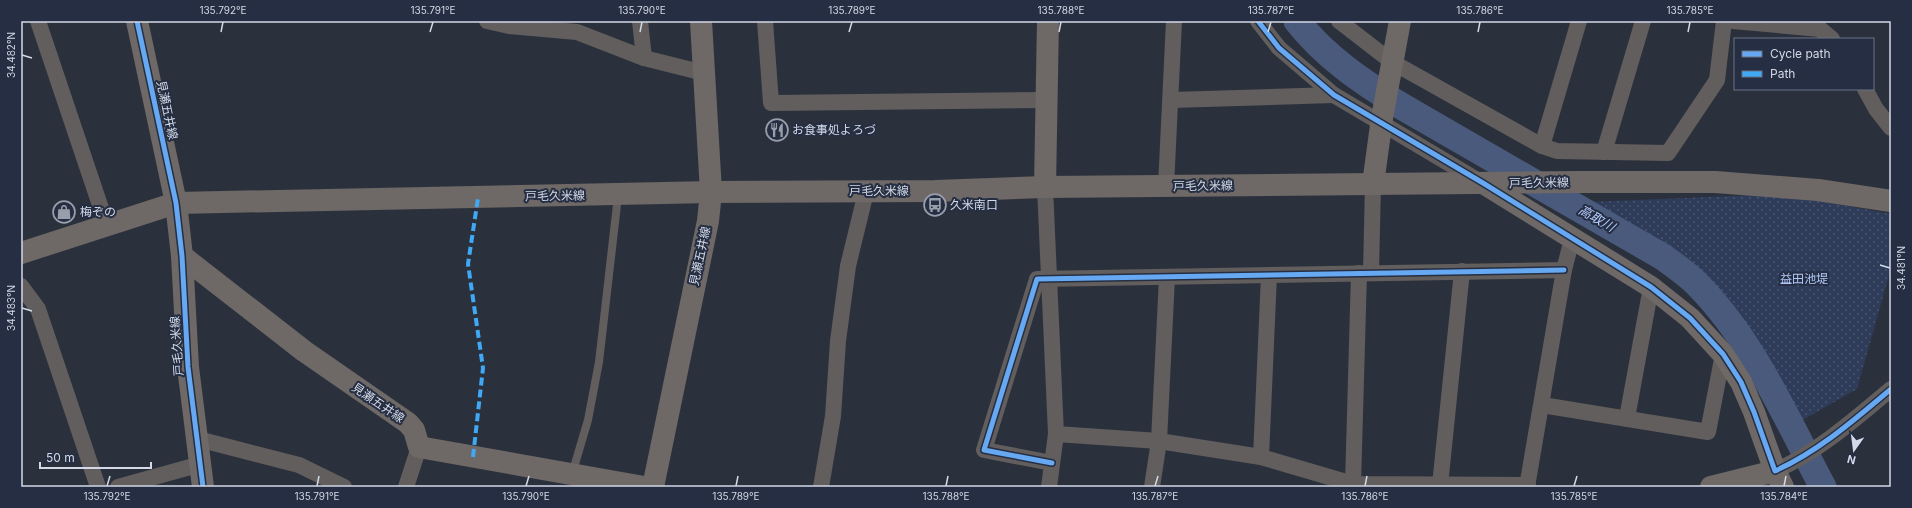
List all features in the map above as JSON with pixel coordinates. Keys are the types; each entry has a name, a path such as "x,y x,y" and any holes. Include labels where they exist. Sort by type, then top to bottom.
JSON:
{"main road":[{"name":"見瀬五井線","path":"137,21 176,203"},
{"name":"見瀬五井線","path":"653,487 708,221 711,192 701,21"},
{"path":"1045,187 1048,21"},
{"path":"1373,184 1382,121 1400,21"},
{"name":"戸毛久米線","path":"203,487 188,367 182,256 176,203 711,192 866,192 1045,187 1580,182 1715,182 1818,190 1891,201"},
{"path":"1490,183 1572,239 1651,287 1690,318 1723,354 1744,388 1782,474 1711,487"},
{"path":"21,253 176,203"},
{"name":"見瀬五井線","path":"182,256 310,355 408,423 414,430 418,439 418,447"},
{"path":"418,447 570,481 644,487"}],"street":[{"path":"38,21 107,226"},
{"path":"487,21 509,26 552,26 577,32 644,58 704,73"},
{"path":"640,21 644,58"},
{"path":"765,21 771,103 1047,100"},
{"path":"1166,186 1174,21"},
{"path":"1258,21 1279,48 1334,95 1490,183"},
{"path":"1339,21 1392,67 1556,152 1668,153 1717,80 1724,21"},
{"path":"1542,146 1579,21"},
{"path":"1604,152 1643,21"},
{"path":"1733,21 1823,30"},
{"path":"1866,90 1876,109 1891,128"},
{"path":"1171,100 1334,95"},
{"path":"1353,484 1365,273 1373,184"},
{"path":"1045,187 1056,434 1049,487"},
{"path":"821,487 834,410 838,341 848,266 866,192"},
{"path":"1056,434 1159,441 1261,457 1353,484 1527,486 1564,270 1572,239"},
{"path":"1052,463 984,450 1037,279 1564,270"},
{"path":"1440,485 1462,271"},
{"path":"1261,457 1269,276"},
{"path":"1152,487 1159,441 1167,277"},
{"path":"21,286 38,309 98,487"},
{"path":"1627,418 1651,287"},
{"path":"1542,405 1708,432 1723,354"},
{"path":"1782,474 1833,437 1891,389"},
{"path":"198,439 299,465 344,487"},
{"path":"406,487 418,447"},
{"path":"118,487 201,464"}],"lane":[{"path":"570,481 588,420 599,362 618,195"}],"green space":[{"name":"益田池堤","path":"1783,194 1891,214 1891,268 1857,389 1799,422 1729,308 1698,275 1625,221 1589,202"}],"waterway":[{"name":"高取川","path":"1297,21 1320,47 1346,69 1374,89 1663,257 1696,283 1735,329 1751,354 1782,407 1823,487"}],"marked path":[{"path":"473,457 483,368 468,264 478,198"}],"cycle path":[{"path":"137,21 176,203 182,256 188,367 203,487"},
{"path":"1258,21 1279,48 1334,95 1483,183 1651,287 1690,318 1723,354 1741,382 1754,412 1775,471 1806,454 1836,434 1891,389"},
{"path":"1052,463 984,450 1037,279 1564,270"}],"place":[{"name":"お食事処よろづ","path":"777,130"},
{"name":"久米南口","path":"935,205"},
{"name":"梅ぞの","path":"64,212"}]}
